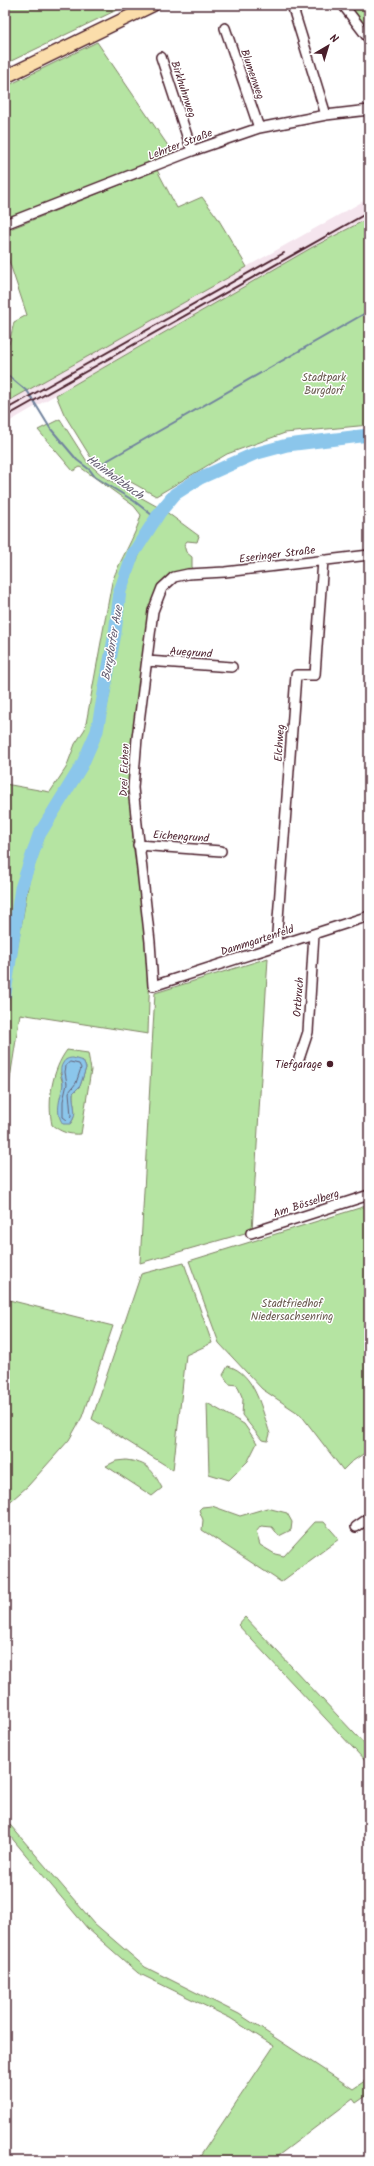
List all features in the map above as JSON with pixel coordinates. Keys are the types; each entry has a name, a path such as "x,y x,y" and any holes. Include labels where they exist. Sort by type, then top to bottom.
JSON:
{"main road":[{"path":"5,77 153,5"}],"street":[{"path":"292,5 326,115"},
{"path":"343,5 369,39"},
{"name":"Blumenweg","path":"225,28 259,128"},
{"name":"Birkhuhnweg","path":"161,57 192,151"},
{"name":"Lehrter Straße","path":"5,224 192,151 259,128 326,115 369,110"},
{"name":"Eseringer Straße","path":"188,574 225,572 369,555"},
{"name":"Elchweg","path":"276,946 296,675 315,676 323,560"},
{"name":"Drei Eichen","path":"153,986 150,942 138,845 133,788 137,738 148,661 153,611 162,588 174,577 188,574"},
{"name":"Auegrund","path":"148,661 232,667"},
{"name":"Eichengrund","path":"138,845 222,851"},
{"name":"Dammgartenfeld","path":"153,986 369,916"},
{"name":"Ortbruch","path":"299,1060 308,1032 314,934"},
{"name":"Am Bösselberg","path":"251,1233 369,1195"},
{"path":"356,1527 369,1518"}],"shaded area":[{"path":"369,198 369,218 311,248 5,424 5,403"}],"green space":[{"path":"5,5 127,5 5,64"},
{"path":"348,5 369,5 369,31"},
{"path":"97,42 173,153 5,220 5,87"},
{"path":"157,170 177,208 202,197 217,217 247,267 5,403 5,343 9,344 14,322 27,315 5,249 5,231"},
{"name":"Stadtpark Burgdorf","path":"369,218 369,425 285,433 227,454 156,496 93,461 64,414 56,395 311,248"},
{"path":"60,419 88,463 104,477 158,507 131,552 118,589 94,730 80,762 36,834 18,888 5,974 5,784 50,792 66,768 75,744 85,729 112,582 135,532 141,515 134,506 80,467 73,471 38,430"},
{"path":"165,511 199,536 197,542 187,541 184,545 186,552 192,557 192,570 158,586 151,604 129,788 134,851 150,965 148,1034 20,1014 5,1111 5,1020 29,881 46,832 86,765 96,743 105,718 114,670 126,585 141,551"},
{"path":"268,958 252,1231 140,1263 155,993"},
{"path":"67,1050 88,1053 91,1070 81,1134 65,1132 52,1125 50,1106 52,1086 54,1076","holes":["83,1061 86,1068 80,1086 73,1093 75,1113 70,1124 59,1112 63,1084 60,1073"]},
{"name":"Stadtfriedhof Niedersachsenring","path":"369,1205 369,1450 350,1463 343,1470 301,1415 262,1389 219,1343 189,1261"},
{"path":"184,1263 212,1343 186,1355 173,1470 92,1419 141,1274"},
{"path":"5,1299 113,1326 82,1417 69,1440 28,1486 5,1506"},
{"path":"228,1366 245,1376 251,1384 260,1404 270,1434 268,1441 262,1440 242,1415 243,1399 237,1385 229,1384 223,1375"},
{"path":"207,1403 244,1424 257,1443 248,1461 229,1480 209,1474"},
{"path":"126,1460 140,1463 148,1468 162,1488 152,1496 106,1466 116,1461"},
{"path":"212,1506 240,1516 267,1508 287,1513 292,1522 291,1530 279,1536 272,1527 261,1526 256,1532 260,1545 275,1554 284,1556 315,1522 324,1522 339,1539 281,1582 202,1530 203,1520 199,1510 202,1507"},
{"path":"245,1617 369,1749 369,1765 238,1625"},
{"path":"5,1819 94,1923 145,1967 239,2014 353,2089 369,2078 369,2094 356,2103 353,2099 271,2161 197,2161 274,2046 230,2018 138,1973 87,1928 5,1830"}],"water":[{"path":"73,1058 83,1061 86,1068 80,1086 73,1093 75,1113 73,1120 70,1124 63,1124 59,1114 63,1084 61,1068 65,1061"}],"waterway":[{"path":"103,463 369,311"},
{"name":"Hainholzbach","path":"5,373 28,392 50,428 77,460 90,470 95,477 134,501 157,519"},
{"name":"Burgdorfer Aue","path":"5,993 21,888 39,835 82,765 97,731 115,633 120,591 133,554 160,512 175,494 200,478 254,454 287,445 369,435"}],"railway":[{"path":"5,417 369,212"},
{"path":"5,410 284,253"}],"place":[{"name":"Tiefgarage","path":"330,1064"}]}
